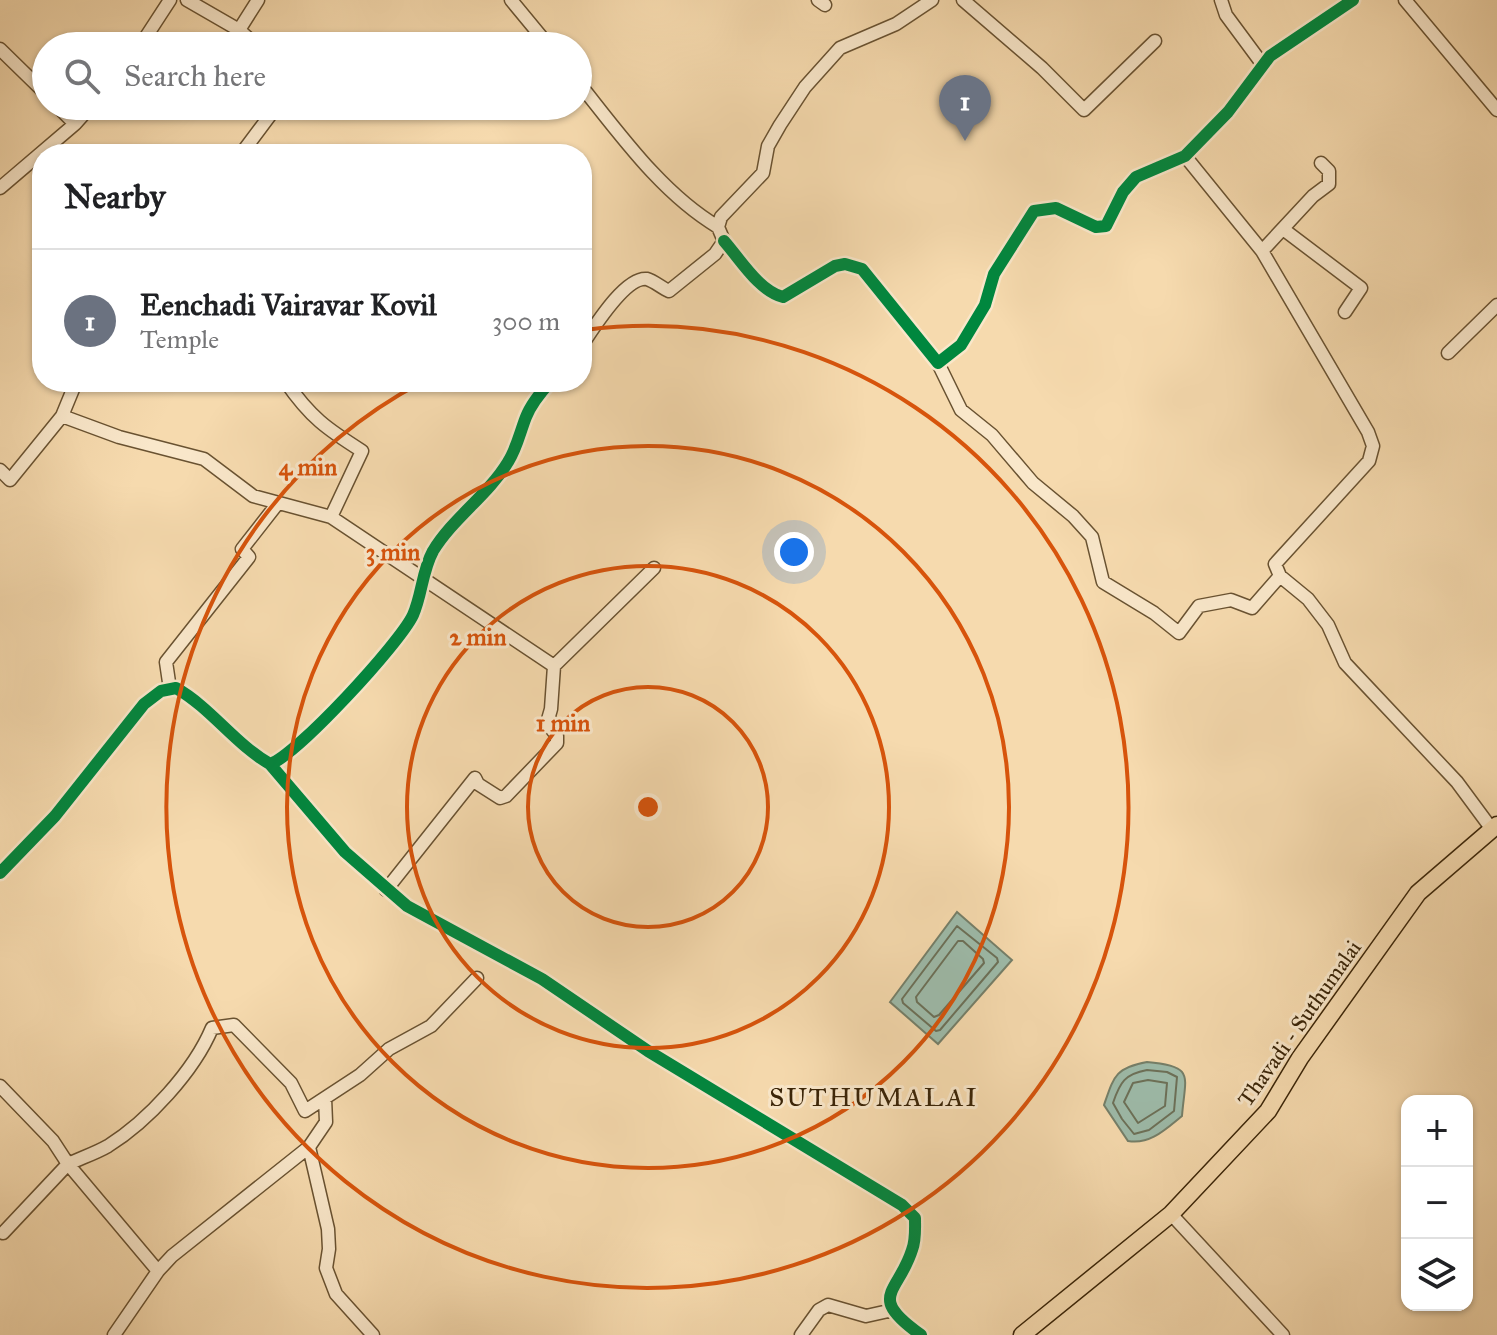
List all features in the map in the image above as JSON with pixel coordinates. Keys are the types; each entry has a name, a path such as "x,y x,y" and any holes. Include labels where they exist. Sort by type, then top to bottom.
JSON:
{"main road":[{"name":"Thavadi - Suthumalai","path":"1022,1335 1171,1214 1268,1111 1300,1058 1418,893 1494,826"}],"street":[{"path":"149,32 170,0"},
{"path":"187,0 241,32"},
{"path":"239,30 258,0"},
{"path":"511,0 537,32"},
{"path":"718,227 721,217 763,173 768,146 805,87 840,48 896,24 932,0"},
{"path":"963,0 1042,68 1084,110 1155,41"},
{"path":"1221,0 1226,15 1263,65"},
{"path":"938,363 961,345 985,305 994,274 1034,211 1056,208 1096,227 1106,226 1123,192 1136,177 1185,156 1228,112 1270,56 1353,0"},
{"path":"1405,0 1497,110"},
{"path":"0,49 32,80"},
{"path":"592,99 624,139 692,211 718,227 724,241 775,295 783,297 835,266 845,264 862,269 938,363 961,410 992,435 1033,483 1073,516 1092,537 1103,582 1154,613 1179,633 1199,606 1231,600 1252,608 1280,576"},
{"path":"71,120 75,124"},
{"path":"52,144 79,120"},
{"path":"248,144 266,120"},
{"path":"1185,156 1262,251 1368,432 1373,446 1369,461 1275,564 1280,576 1308,599 1328,625 1345,663 1494,826"},
{"path":"0,188 32,161"},
{"path":"1262,251 1313,196 1329,184 1329,171 1321,163"},
{"path":"1283,229 1361,288 1345,312"},
{"path":"592,332 623,292 637,281 649,279 669,291 715,254 724,241"},
{"path":"1448,353 1497,305"},
{"path":"0,470 10,480 62,416 72,392"},
{"path":"293,392 322,426 362,451 331,517"},
{"path":"270,764 287,754 346,698 399,637 413,615 432,553 445,534 493,484 519,440 527,414 543,392"},
{"path":"62,416 119,437 204,459 253,496 331,517 554,666"},
{"path":"170,689 166,662 249,557 242,549 278,503"},
{"path":"386,890 475,778 478,784 500,798 506,796 557,743 557,736 547,723 554,666 654,568"},
{"path":"0,873 55,816 144,704 161,691 176,688 191,697 253,754 270,764 345,852 407,906 542,979 648,1051 902,1205 915,1218 912,1251 889,1291 893,1310 901,1321 921,1335"},
{"path":"3,1233 68,1164 108,1146 153,1109 202,1051 212,1028 234,1025 291,1083 305,1111 360,1075 389,1049 431,1026 477,978"},
{"path":"0,1086 53,1141 68,1164 158,1271"},
{"path":"114,1335 158,1271 172,1256 309,1147 326,1122 325,1098"},
{"path":"309,1147 328,1229 326,1268 336,1294 373,1335"},
{"path":"1171,1214 1283,1335"},
{"path":"801,1335 819,1310 828,1305 866,1316 893,1310"}],"water":[{"path":"957,912 1012,960 938,1044 890,1002"},
{"path":"1147,1062 1174,1066 1184,1076 1182,1116 1151,1138 1128,1141 1104,1105 1117,1075 1128,1067"}],"cycle path":[{"path":"724,241 758,281 783,297 835,266 845,264 862,269 938,363 961,345 985,305 994,274 1034,211 1056,208 1096,227 1106,226 1123,192 1136,177 1185,156 1228,112 1270,56 1353,0"},
{"path":"0,873 55,816 144,704 161,691 176,688 189,696 270,764 301,741 346,697 404,629 416,607 433,551 500,474 514,451 531,407 542,392"},
{"path":"270,764 345,852 407,906 542,979 648,1051 902,1205 915,1218 915,1238 890,1303 904,1322 921,1335"}],"place":[{"name":"Eenchadi Vairavar Kovil","path":"965,141"}],"district":[{"name":"SUTHUMALAI","path":"874,1097"}]}
